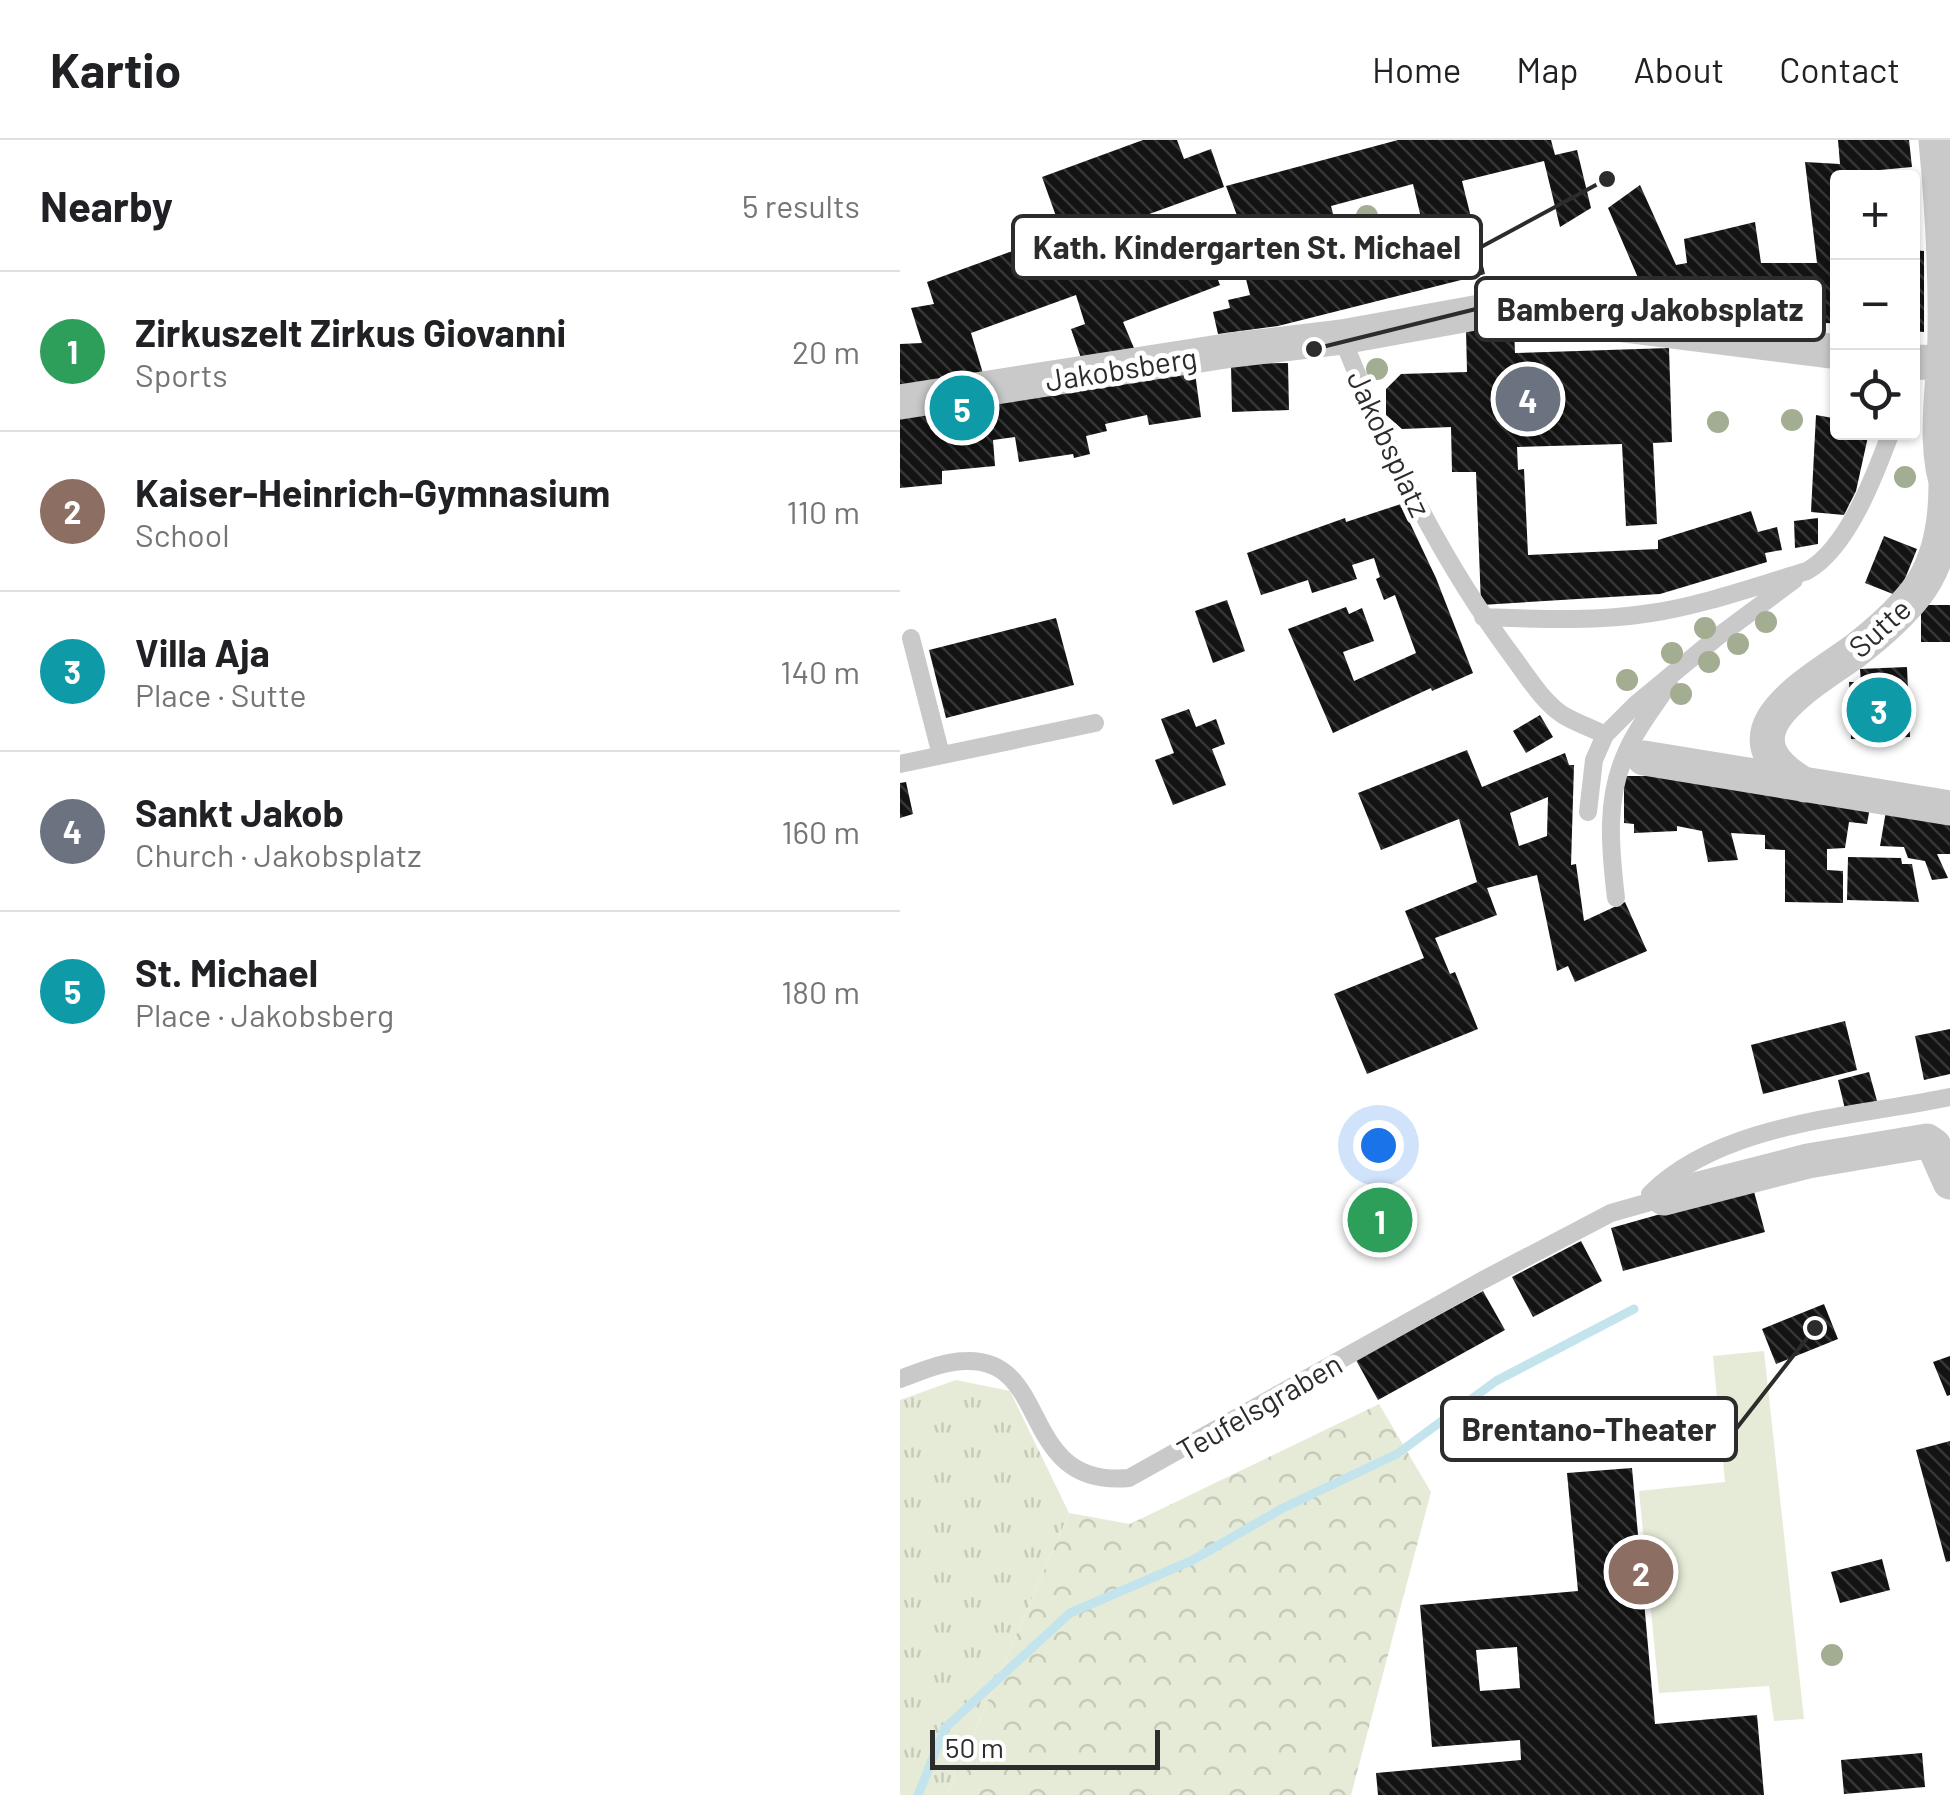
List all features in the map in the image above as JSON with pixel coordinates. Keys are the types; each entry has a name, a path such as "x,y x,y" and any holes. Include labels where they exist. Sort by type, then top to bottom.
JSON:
{"street":[{"path":"1936,140 1944,230 1928,367 1948,489"},
{"name":"Jakobsplatz","path":"1342,338 1480,312 1522,312 1830,351"},
{"name":"Jakobsberg","path":"900,402 1232,350 1342,338"},
{"name":"Sutte","path":"1805,785 1783,773 1770,758 1766,741 1771,722 1781,706 1870,639 1919,590 1936,554 1946,517 1948,489"},
{"path":"1644,758 1950,808"},
{"path":"1938,1133 1934,1146 1950,1182"},
{"name":"Teufelsgraben","path":"1653,1200 1938,1133"}],"lane":[{"name":"Jakobsplatz","path":"1342,338 1390,448 1482,617 1530,681 1562,715 1606,735"},
{"path":"1588,812 1594,760 1606,735 1716,638 1821,563 1858,508 1888,440"},
{"path":"1482,617 1596,619 1650,614 1807,571"},
{"path":"911,638 941,755"},
{"path":"1616,898 1610,856 1615,783 1628,748 1677,671"},
{"path":"900,764 1095,724"},
{"name":"Teufelsgraben","path":"900,1378 966,1361 991,1366 1006,1373 1016,1384 1055,1451 1072,1469 1106,1480 1129,1478 1483,1280 1611,1213 1653,1200 1676,1172 1756,1135 1950,1097"}],"green space":[{"path":"1764,1351 1804,1719 1774,1721 1769,1686 1659,1693 1639,1491 1725,1482 1713,1356"},
{"path":"956,1380 1010,1391 1069,1513 947,1795 900,1795 900,1400"},
{"path":"1379,1404 1431,1492 1351,1795 947,1795 1069,1513 1130,1524"}],"building":[{"path":"1143,140 1177,140 1184,159 1211,149 1224,187 1105,230 1112,252 1096,257 1105,278 1203,241 1220,285 1123,322 1134,348 1081,358 1071,329 1085,324 1076,295 971,333 984,377 900,388 900,344 922,343 911,308 934,304 927,282 1062,233 1042,177"},
{"path":"1398,140 1551,140 1555,155 1577,150 1591,208 1560,227 1544,161 1462,181 1485,274 1278,326 1218,334 1213,312 1230,308 1228,300 1250,295 1245,275 1261,271 1265,279 1291,275 1288,261 1257,269 1226,186","holes":["1413,184 1426,239 1345,260 1331,206"]},
{"path":"1838,140 1909,140 1912,167 1830,170 1830,323 1651,308 1608,208 1640,185 1676,265 1687,263 1684,239 1755,222 1761,263 1817,263 1805,162 1840,164"},
{"path":"1920,251 1924,251 1924,332 1920,332"},
{"path":"1514,328 1515,353 1669,348 1672,442 1653,443 1657,524 1626,526 1622,444 1517,447 1518,470 1524,469 1528,555 1658,549 1658,540 1751,511 1758,532 1777,527 1782,550 1765,553 1767,562 1660,594 1481,605 1476,472 1452,472 1451,427 1402,429 1386,415 1386,389 1401,374 1467,372 1466,329"},
{"path":"1288,363 1289,410 1232,412 1231,364"},
{"path":"1195,373 1201,417 1149,425 1147,415 1105,424 1107,431 1086,436 1090,454 1074,458 1073,454 1019,462 1015,437 993,440 995,466 942,471 942,484 900,488 900,415"},
{"path":"1816,415 1830,418 1830,440 1867,440 1856,491 1844,515 1811,512"},
{"path":"1401,504 1436,578 1473,673 1333,733 1288,629 1346,607 1349,614 1362,608 1374,641 1343,652 1354,681 1416,653 1395,595 1384,600 1374,558 1352,565 1357,579 1312,593 1308,580 1261,595 1247,553 1345,518 1346,522"},
{"path":"1818,518 1818,544 1795,548 1794,521"},
{"path":"1884,536 1917,549 1898,596 1865,583"},
{"path":"1227,600 1245,651 1213,663 1195,611"},
{"path":"1921,605 1950,605 1950,642 1921,642"},
{"path":"1056,618 1074,685 946,718 929,650"},
{"path":"1907,667 1910,737 1851,739 1849,682 1861,682 1860,669"},
{"path":"1189,709 1196,727 1216,719 1225,744 1212,749 1226,785 1173,805 1155,760 1174,753 1161,719"},
{"path":"1540,715 1553,737 1526,753 1513,731"},
{"path":"1467,750 1482,787 1565,753 1569,765 1574,765 1571,865 1576,864 1584,921 1625,902 1647,951 1575,982 1568,966 1557,971 1537,875 1487,888 1497,915 1435,938 1450,974 1455,972 1478,1029 1367,1074 1334,994 1424,958 1405,911 1477,882 1459,819 1381,850 1358,793","holes":["1548,797 1547,836 1519,846 1510,813"]},
{"path":"1624,776 1677,776 1870,807 1867,824 1849,822 1845,848 1827,849 1827,870 1843,871 1843,903 1785,902 1785,850 1765,849 1765,835 1731,833 1738,860 1708,862 1702,831 1677,826 1677,831 1634,833 1634,824 1624,823"},
{"path":"906,782 913,814 900,818 900,783"},
{"path":"1886,811 1950,819 1950,854 1937,854 1948,878 1932,880 1925,861 1908,858 1904,847 1880,846"},
{"path":"1848,857 1901,858 1902,864 1912,864 1919,902 1847,900"},
{"path":"1845,1021 1857,1070 1763,1094 1751,1045"},
{"path":"1950,1029 1950,1074 1924,1080 1915,1036"},
{"path":"1869,1072 1877,1101 1845,1109 1838,1080"},
{"path":"1753,1188 1765,1232 1623,1271 1611,1228"},
{"path":"1581,1241 1602,1281 1533,1317 1512,1277"},
{"path":"1483,1291 1505,1330 1378,1400 1356,1360"},
{"path":"1824,1304 1838,1339 1776,1364 1762,1329"},
{"path":"1950,1356 1950,1395 1947,1396 1933,1362"},
{"path":"1950,1441 1950,1561 1946,1562 1916,1450"},
{"path":"1632,1468 1655,1724 1757,1715 1764,1795 1378,1795 1376,1773 1521,1760 1520,1740 1432,1747 1420,1605 1578,1591 1567,1473","holes":["1517,1647 1520,1688 1480,1691 1476,1650"]},
{"path":"1882,1559 1890,1590 1840,1603 1831,1572"},
{"path":"1922,1753 1925,1787 1844,1794 1841,1760"}],"waterway":[{"path":"918,1795 945,1728 1070,1613 1191,1561 1283,1508 1397,1454 1496,1381 1634,1309"}],"place":[{"name":"Kath. Kindergarten St. Michael","path":"1607,179"},
{"name":"Bamberg Jakobsplatz","path":"1314,349"},
{"name":"Sankt Jakob","path":"1528,399"},
{"name":"St. Michael","path":"962,408"},
{"name":"Villa Aja","path":"1879,710"},
{"name":"Zirkuszelt Zirkus Giovanni","path":"1380,1220"},
{"name":"Brentano-Theater","path":"1815,1328"},
{"name":"Kaiser-Heinrich-Gymnasium","path":"1641,1572"}]}
